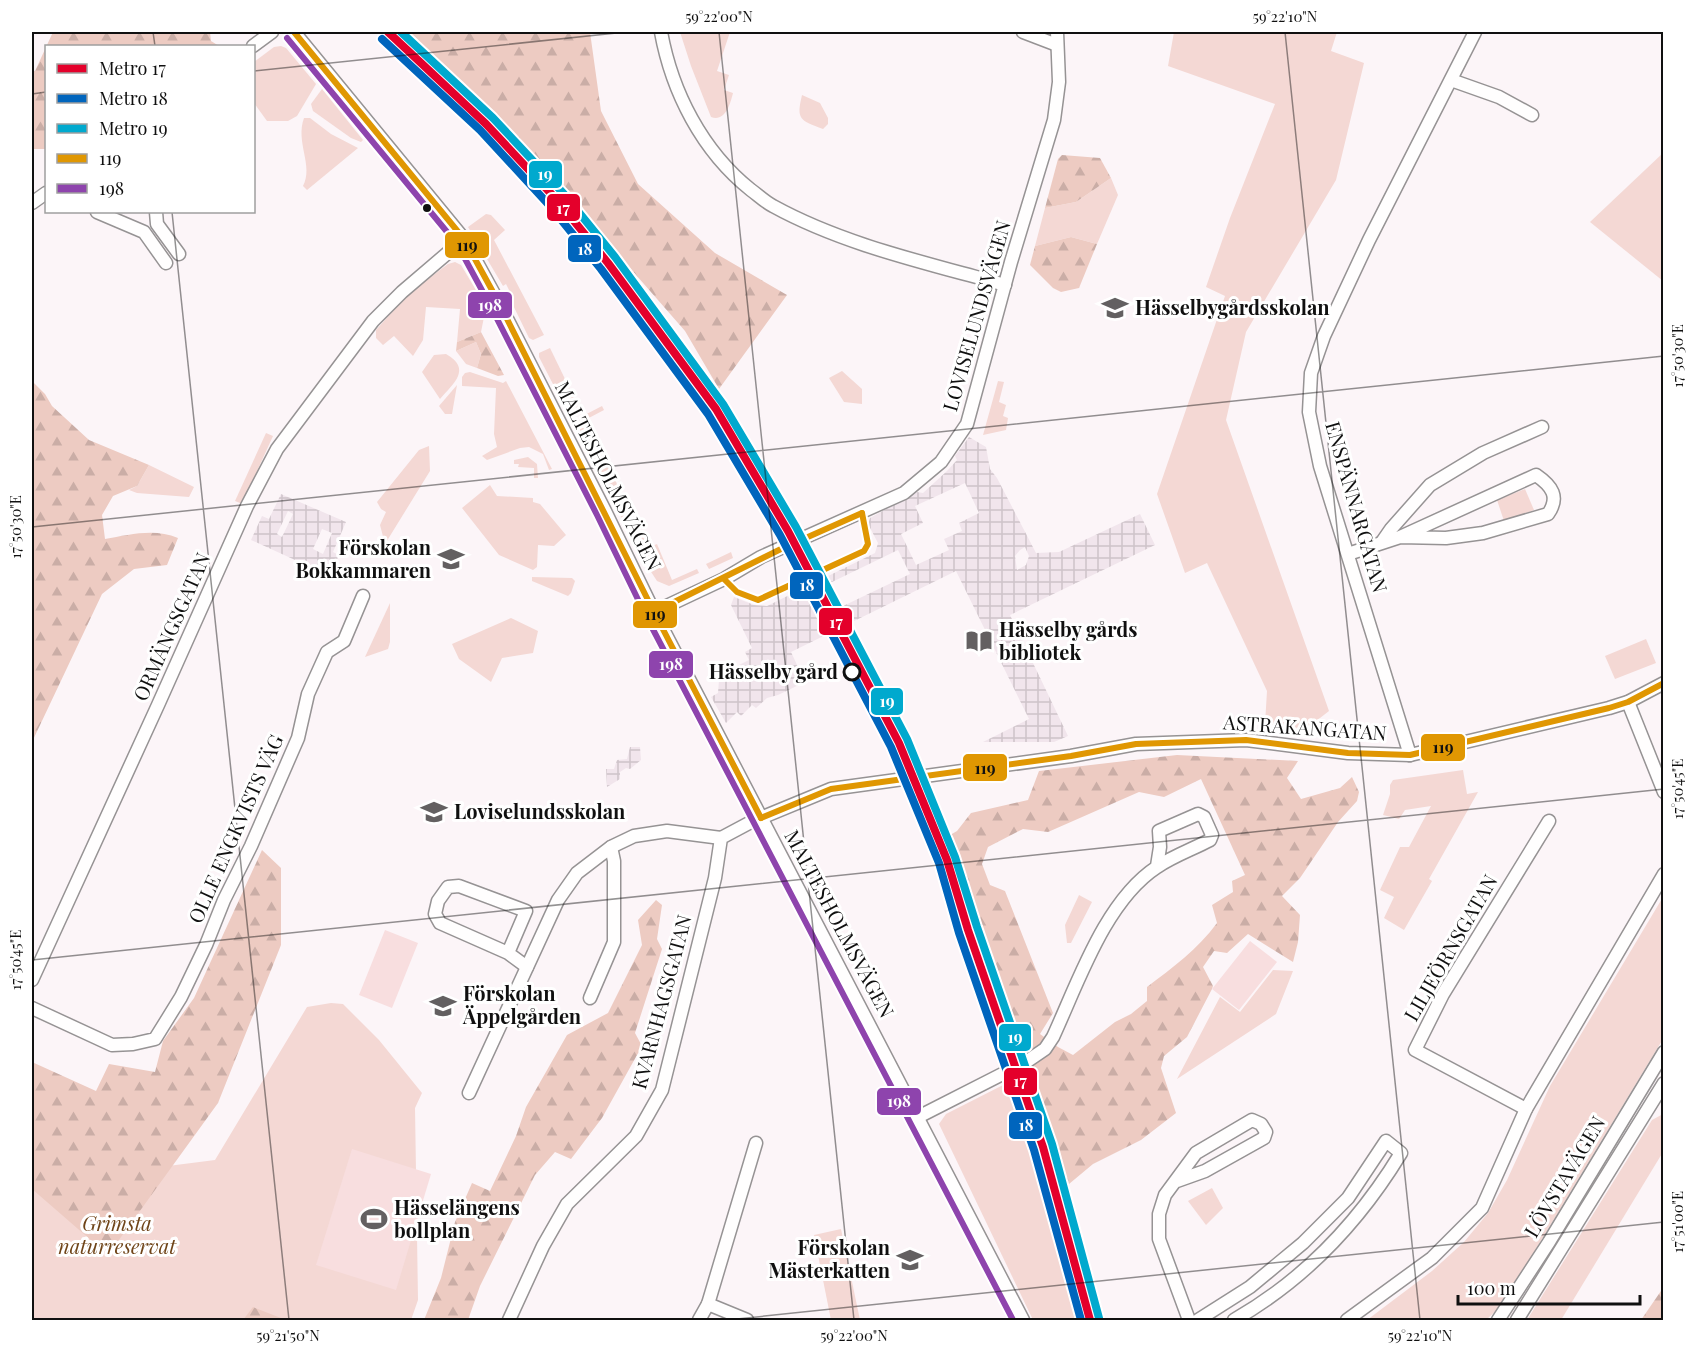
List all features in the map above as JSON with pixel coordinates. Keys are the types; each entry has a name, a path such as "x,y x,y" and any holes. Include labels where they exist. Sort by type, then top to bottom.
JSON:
{"street":[{"path":"254,45 272,32"},
{"name":"MALTESHOLMSVÄGEN","path":"294,32 464,239 605,511 654,612 1023,1320"},
{"path":"661,32 664,50 680,98 702,137 738,180 771,206 825,230 882,250 1005,285"},
{"path":"1023,32 1057,45"},
{"name":"LOVISELUNDSVÄGEN","path":"654,612 724,579 771,553 904,493 941,462 967,424 1054,120 1059,82 1057,32"},
{"name":"ENSPÄNNARGATAN","path":"1410,755 1320,466 1309,412 1311,374 1324,336 1369,240 1475,32"},
{"path":"1451,80 1499,97 1532,115"},
{"path":"32,203 45,194"},
{"path":"99,213 144,232 166,264"},
{"path":"156,213 156,225 179,254"},
{"name":"ORMÄNGSGATAN","path":"32,980 248,506 277,449 374,321 402,291 464,239"},
{"path":"1382,542 1430,485 1483,453 1542,427"},
{"path":"1348,554 1400,537 1536,475 1545,481 1553,492 1554,506 1548,514 1483,533 1446,538 1400,537"},
{"name":"OLLE ENGKVISTS VÄG","path":"32,1008 112,1046 155,1039 182,997 224,900 251,846 298,738 308,694 327,652 344,641 363,596"},
{"name":"ASTRAKANGATAN","path":"761,818 831,789 1071,756 1136,744 1246,740 1348,753 1410,755 1628,702 1664,683"},
{"path":"1628,702 1664,792"},
{"path":"918,1118 1026,1062 1045,1049 1053,1037 1100,935 1123,898 1157,866 1210,840 1212,835 1204,817 1198,814 1159,831 1160,847 1157,866"},
{"path":"469,1093 558,900 577,873 611,847 634,836 667,831 720,838 761,818"},
{"name":"LILJEÖRNSGATAN","path":"1526,1109 1415,1050 1443,994 1549,821"},
{"name":"KVARNHAGSGATAN","path":"509,1320 543,1246 567,1204 636,1136 662,1090 715,878 720,838"},
{"path":"590,998 614,942 614,861 611,847"},
{"path":"1347,1320 1432,1258 1482,1208 1526,1109 1664,874"},
{"path":"508,953 526,911 459,886 448,886 438,901 435,914 440,922 508,953 527,967"},
{"name":"LÖVSTAVÄGEN","path":"1498,1320 1549,1242 1664,1052"},
{"name":"LÖVSTAVÄGEN","path":"1517,1320 1664,1083"},
{"path":"1177,1181 1205,1171 1264,1138 1266,1132 1261,1124 1252,1120 1196,1154 1165,1195 1159,1214 1159,1239 1189,1320"},
{"path":"1198,1320 1250,1287 1303,1243 1348,1198 1386,1141 1401,1153 1361,1213 1320,1256 1257,1307 1234,1320"},
{"path":"699,1320 708,1304 756,1143"},
{"path":"708,1304 747,1320"}],"green space":[{"path":"53,32 210,32 211,41 217,45 47,45"},
{"path":"402,32 590,32 601,111 638,184 715,253 787,295 719,389 685,331 554,181"},
{"path":"680,32 730,32 717,71 729,75 724,90 733,93 728,107 720,117 711,117"},
{"path":"1174,32 1337,32 1331,51 1364,63 1336,180 1246,332 1226,420 1329,711 1306,729 1265,724 1267,691 1207,563 1185,573 1157,494 1225,296 1206,287 1230,218 1275,104 1168,66"},
{"path":"274,47 286,48 316,84 297,116 288,121 267,121 255,104 255,61"},
{"path":"45,49 45,149 32,149 32,70 35,71"},
{"path":"322,89 363,140 361,142 351,138 313,111 311,104"},
{"path":"802,95 820,103 828,118 828,124 823,129 802,118 800,110"},
{"path":"304,118 310,118 331,134 358,148 307,190 303,186 307,170 302,136"},
{"path":"1663,153 1663,281 1590,222"},
{"path":"1062,155 1100,158 1111,178 1076,202 1045,208 1058,159"},
{"path":"1111,178 1118,195 1097,244 1071,237 1035,246 1045,208 1076,202"},
{"path":"486,214 491,215 505,230 494,240 544,335 533,340 529,338 509,297 511,294 506,284 503,286 468,227"},
{"path":"1071,237 1097,244 1079,288 1061,292 1053,288 1030,265 1035,246"},
{"path":"455,262 461,265 486,307 481,332 457,342 460,309 426,307 423,340 413,356 394,336 383,345 376,338 376,330 408,294 448,264"},
{"path":"481,332 504,375 498,376 477,368 481,354 476,342 456,351 457,342"},
{"path":"476,342 481,354 477,368 466,364 456,351"},
{"path":"550,348 581,412 570,417 539,357 539,353"},
{"path":"446,354 458,365 459,371 455,382 440,399 422,372 434,355"},
{"path":"842,371 862,389 862,404 844,402 829,378"},
{"path":"470,372 503,383 506,381 552,469 549,470 543,454 529,447 487,460 482,456 497,447 494,434 496,388 462,386 462,377 465,373"},
{"path":"32,381 45,394 52,406 89,440 149,465 137,486 113,496 102,515 105,539 151,533 178,538 167,565 134,569 102,594 32,742"},
{"path":"998,381 1004,382 999,402 1006,405 1003,416 1008,418 1006,430 983,435"},
{"path":"457,385 452,414 445,414 439,406"},
{"path":"602,406 604,410 585,420 589,429 579,433 573,421"},
{"path":"266,433 273,436 243,502 235,501"},
{"path":"594,436 645,541 647,540 650,547 657,544 672,580 697,569 699,573 669,586 657,581 644,561 583,442"},
{"path":"429,446 430,471 385,544 380,525 386,512 377,502 419,450"},
{"path":"528,457 537,464 538,478 534,478 534,468 518,467 519,464 514,464 514,460"},
{"path":"149,465 194,487 189,497 137,493 129,490 137,486"},
{"path":"490,485 497,496 533,498 533,502 540,504 566,535 554,546 538,545 537,567 533,570 499,555 462,508"},
{"path":"1525,489 1534,510 1504,521 1497,500"},
{"path":"731,552 733,558 709,569 706,564"},
{"path":"532,577 572,578 575,581 568,596 532,581"},
{"path":"390,603 388,649 365,657"},
{"path":"511,618 538,631 533,653 502,658 491,682 459,659 452,644"},
{"path":"1646,639 1656,663 1615,679 1605,656"},
{"path":"1177,755 1298,761 1287,778 1301,799 1340,788 1352,777 1359,792 1357,801 1338,822 1300,878 1282,896 1300,915 1298,942 1293,962 1248,934 1227,953 1214,951 1203,967 1213,986 1212,989 1187,1037 1164,1056 1161,1068 1176,1113 1141,1140 1093,1164 1063,1189 1027,1076 945,838 957,831 971,813 1028,800 1039,771","holes":["1201,779 1245,875 1232,881 1233,892 1212,905 1217,923 1210,932 1184,958 1147,987 1147,1001 1131,1014 1115,1022 1073,1055 1040,1034 1053,1013 1005,891 990,885 982,864 988,847 1023,829 1048,832 1139,792 1164,797"]},
{"path":"1463,770 1467,794 1478,792 1429,879 1432,881 1404,930 1384,918 1394,897 1380,890 1400,847 1409,847 1431,806 1405,810 1399,819 1383,815 1390,794 1390,785 1393,780"},
{"name":"Grimsta naturreservat","path":"262,850 281,868 281,945 218,1103 108,1255 32,1189 32,1062 96,1091 109,1064 155,1072 163,1041 194,998"},
{"path":"1079,895 1092,902 1071,943 1067,943 1065,925"},
{"path":"1663,897 1663,1039 1502,1305 1486,1320 1367,1320 1432,1271 1464,1242 1488,1213 1507,1180 1550,1086"},
{"path":"656,900 662,905 657,939 662,949 635,1033 642,1046 602,1118 571,1159 555,1152 535,1175 480,1286 468,1320 424,1320 441,1278 455,1222 472,1183 490,1191 516,1136 526,1107 567,1035 608,1013 642,945 638,920"},
{"path":"1273,970 1293,971 1276,1014 1177,1079 1220,997 1240,1012"},
{"name":"Grimsta naturreservat","path":"331,1003 343,1004 379,1040 422,1093 415,1108 418,1300 411,1320 32,1320 32,1062 168,1166 215,1160 307,1007"},
{"path":"1011,1081 1041,1180 1078,1320 1033,1320 939,1124 946,1114"},
{"path":"1663,1114 1663,1152 1561,1320 1527,1320 1652,1120"},
{"path":"1212,1188 1223,1208 1206,1225 1188,1201"},
{"path":"841,1229 860,1320 831,1320 814,1235"},
{"path":"1663,1288 1663,1320 1641,1320"},
{"path":"253,1307 286,1320 243,1320"}],"shaded area":[{"path":"969,437 986,447 990,469 997,478 1036,553 1059,552 1140,514 1155,545 1010,615 1068,736 1054,742 983,742 1029,719 956,571 791,652 805,682 767,698 756,708 752,705 741,716 737,712 726,723 711,697 718,693 719,680 725,672 749,660 745,652 752,648 731,605 734,597 754,605 767,606 875,553 878,543 868,524 870,518 917,492 923,493 957,460 955,456","holes":["965,483 979,513 959,523 962,531 944,539 949,550 916,565 901,534 923,523 915,506","1025,547 1029,556 1026,565 1017,570 1015,556","898,550 910,574 841,607 830,583"]},
{"path":"281,494 346,522 333,552 339,555 330,576 251,540 262,516 269,519","holes":["288,511 293,514 282,537 277,534","322,529 332,533 323,554 313,549"]},
{"path":"630,747 640,747 641,760 630,769 626,768 620,772 620,779 607,787 606,769 614,769 617,760 627,759"},
{"path":"385,930 418,943 392,1008 359,995"},
{"path":"1250,941 1277,962 1239,1010 1212,989"},
{"name":"Hässelängens bollplan","path":"352,1149 431,1174 396,1290 316,1265"}],"railway":[{"path":"974,972 996,1012"}],"metro line":[{"name":"17","path":"388,32 486,124 557,200 608,263 716,409 788,531 899,743 947,860 968,930 1043,1147 1090,1320"},
{"name":"19","path":"401,32 493,118 564,194 615,257 723,404 796,527 907,739 955,857 1052,1144 1099,1318"},
{"name":"18","path":"382,39 480,130 550,206 601,269 708,414 780,535 891,747 939,863 959,933 1034,1150 1081,1320"}],"transit line":[{"name":"119","path":"294,32 464,239 499,303 654,612 761,818"},
{"name":"198","path":"287,38 457,244 597,515 646,616 1013,1320"},
{"name":"119","path":"724,579 737,592 758,600 864,551 868,544 862,513"},
{"name":"119","path":"654,612 783,548 862,513"},
{"name":"119","path":"761,818 831,789 1071,756 1136,744 1246,740 1348,753 1410,755 1609,708 1628,702 1664,683"}],"place":[{"name":"Hässelbygårdsskolan","path":"1115,308"},
{"name":"Förskolan Bokkammaren","path":"451,559"},
{"name":"Hässelby gårds bibliotek","path":"979,641"},
{"name":"Hässelby gård","path":"852,672"},
{"name":"Loviselundsskolan","path":"434,812"},
{"name":"Förskolan Äppelgården","path":"443,1006"},
{"name":"Hässelängens bollplan","path":"374,1219"},
{"name":"Förskolan Mästerkatten","path":"910,1260"}]}
